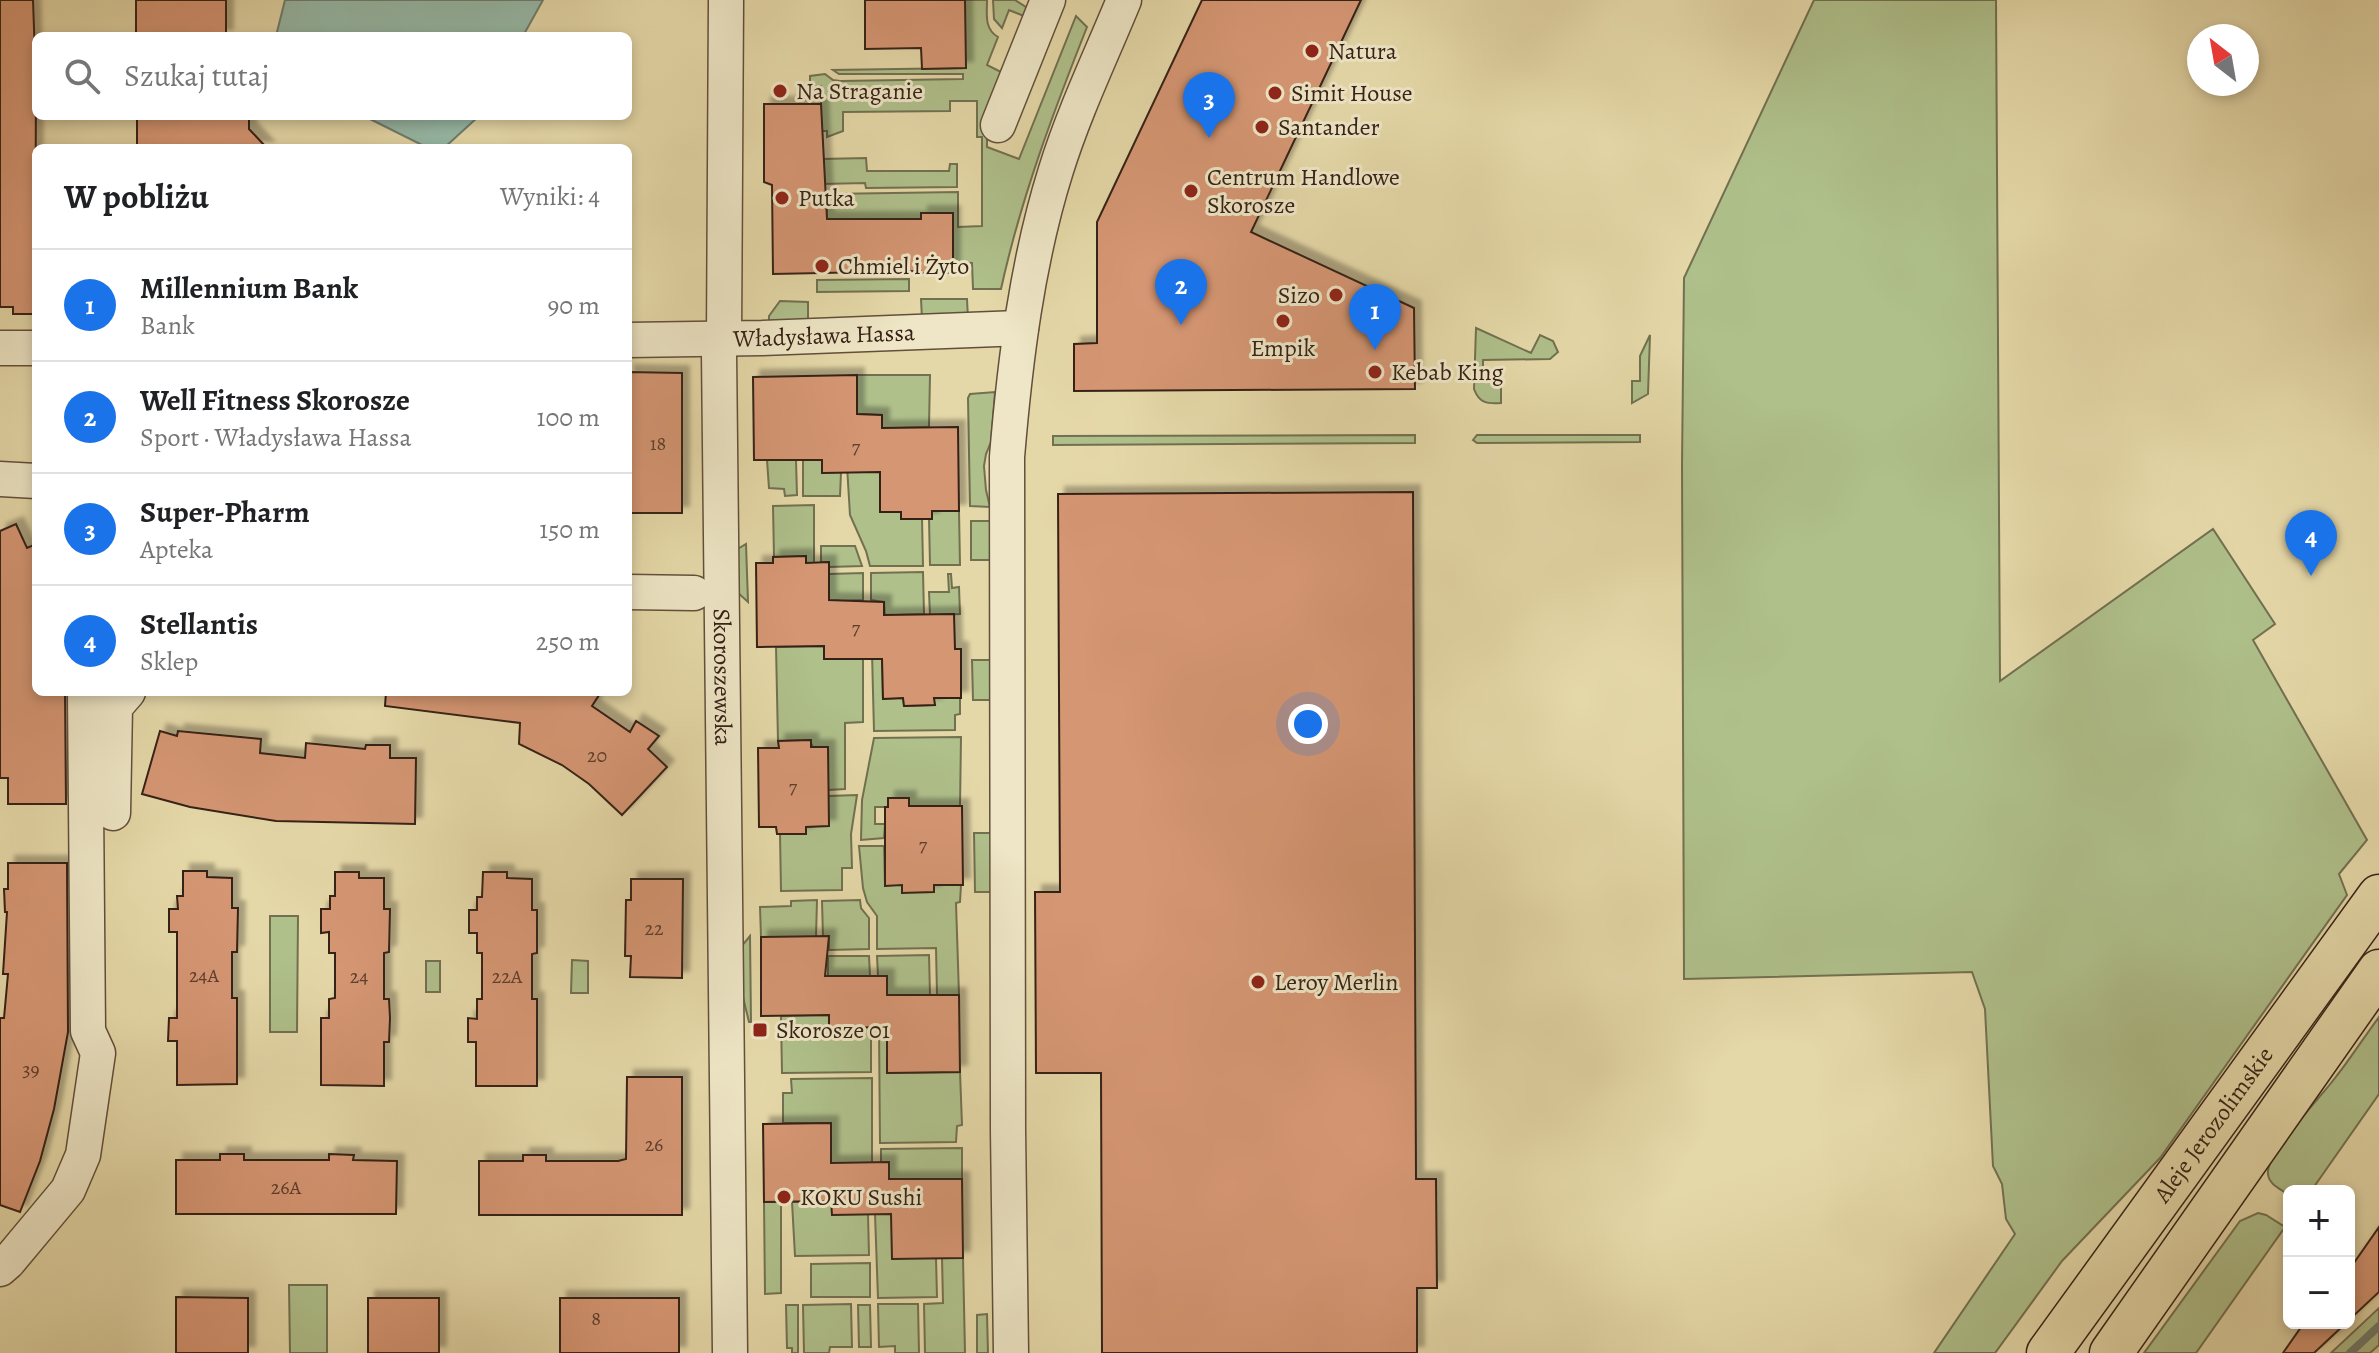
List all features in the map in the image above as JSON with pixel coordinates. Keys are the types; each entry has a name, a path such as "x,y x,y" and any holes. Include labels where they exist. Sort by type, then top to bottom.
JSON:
{"main road":[{"name":"Aleje Jerozolimskie","path":"2048,1353 2379,896"},
{"name":"Aleje Jerozolimskie","path":"2111,1353 2379,971"}],"street":[{"name":"Skoroszewska","path":"726,0 724,338 719,353 730,1353"},
{"path":"998,125 1048,0"},
{"path":"1011,1353 1008,1146 1009,434 1021,328 1036,242 1056,168 1124,0"},
{"name":"Władysława Hassa","path":"632,340 1021,328"},
{"path":"0,348 32,348"},
{"path":"0,479 32,481"},
{"path":"632,592 694,593"},
{"path":"4,1265 68,1190 83,1155 98,1053 88,1031 85,696"},
{"path":"113,813 115,707 125,696"}],"green space":[{"path":"965,0 987,0 988,25 998,37 987,65 1007,75 987,125 987,147 1019,159 1076,16 1087,27 1039,156 1001,289 973,289 972,263 953,262 953,213 921,213 921,219 827,219 827,194 958,192 958,227 982,226 982,137 977,137 977,101 950,101 950,111 843,112 843,131 827,137 827,131 821,131 821,86 810,86 810,76 825,74 840,81 963,79 963,74 839,74 833,70 965,68"},
{"path":"993,0 1015,0 1032,11 1029,18 1009,10 1002,28 994,19"},
{"path":"1814,0 1996,0 2000,681 2213,529 2275,624 2253,640 2367,840 2339,874 2347,895 2160,1158 2062,1261 1995,1353 1934,1353 2015,1234 2006,1219 2002,1184 1993,1166 1985,1009 1972,972 1684,979 1684,278"},
{"path":"866,158 867,171 949,171 950,164 957,164 957,187 866,188 865,183 822,184 822,159"},
{"path":"909,279 909,291 817,292 817,280"},
{"path":"921,299 967,299 968,319 922,319"},
{"path":"780,301 808,302 808,321 769,321 769,316"},
{"path":"1476,328 1531,353 1540,335 1553,341 1558,352 1550,359 1483,360 1483,373 1497,375 1501,382 1501,403 1488,403 1478,397 1474,389"},
{"path":"1650,335 1648,394 1632,403 1632,381 1640,381 1640,356"},
{"path":"857,375 930,375 929,427 892,428 882,433 882,415 857,414"},
{"path":"995,392 991,442 984,466 990,507 970,506 968,398 970,394"},
{"path":"1415,435 1415,443 1053,445 1053,436"},
{"path":"1477,435 1640,435 1640,442 1477,443 1473,440"},
{"path":"767,460 796,460 797,495 785,496 784,489 769,488"},
{"path":"803,460 822,460 822,473 841,472 840,496 803,496"},
{"path":"847,466 880,472 881,512 901,512 922,518 923,566 870,566 850,515"},
{"path":"814,505 814,563 806,563 805,556 774,557 773,506"},
{"path":"932,511 959,511 960,565 930,565 929,518 932,518"},
{"path":"971,521 990,521 991,560 971,560"},
{"path":"746,544 748,602 736,591 736,550"},
{"path":"821,546 855,546 862,566 829,567 829,562 821,562"},
{"path":"923,572 924,614 894,615 885,620 884,602 871,600 871,573"},
{"path":"863,573 863,600 820,602 829,574"},
{"path":"948,574 951,574 952,588 959,587 960,614 930,615 929,592 949,592"},
{"path":"824,646 824,659 842,659 863,653 863,722 845,723 845,789 828,790 810,740 778,741 776,647"},
{"path":"872,653 882,653 883,699 903,698 904,706 934,705 934,698 960,698 960,714 955,715 955,730 874,731"},
{"path":"972,660 991,660 992,700 973,700"},
{"path":"961,737 960,806 909,806 909,798 889,798 888,807 875,807 875,824 885,824 884,838 861,840 862,800 874,738"},
{"path":"857,795 851,834 852,868 842,868 842,890 781,891 780,834 805,834 806,827 828,796"},
{"path":"974,833 992,833 993,892 975,892"},
{"path":"859,846 884,846 885,885 902,885 902,892 934,885 961,885 960,902 956,903 959,995 937,995 936,948 877,949 877,916 867,902 863,888"},
{"path":"817,900 816,937 761,937 760,907 791,906 791,901"},
{"path":"860,900 861,908 869,918 869,949 829,950 829,937 823,937 822,901"},
{"path":"270,916 298,916 297,1032 270,1032"},
{"path":"750,936 749,1022 741,989 740,948"},
{"path":"929,955 930,995 887,995 878,976 877,956"},
{"path":"828,956 869,956 870,976 828,976"},
{"path":"572,960 588,961 588,993 571,993"},
{"path":"426,961 440,961 440,992 426,992"},
{"path":"829,1015 829,1028 871,1027 871,1072 782,1073 781,1016"},
{"path":"2379,1017 2379,1094 2315,1185 2283,1185 2283,1191 2269,1178 2269,1165 2296,1125"},
{"path":"879,1027 887,1027 888,1073 960,1072 962,1125 957,1126 956,1142 880,1143"},
{"path":"872,1078 872,1163 831,1163 831,1123 783,1123 783,1093 792,1093 791,1079"},
{"path":"962,1148 962,1179 889,1179 889,1163 881,1162 881,1149"},
{"path":"831,1201 868,1214 869,1255 795,1256 792,1202"},
{"path":"764,1202 781,1202 781,1293 765,1294"},
{"path":"891,1213 936,1258 937,1297 878,1298 875,1214"},
{"path":"2258,1213 2283,1226 2283,1230 2196,1353 2144,1353 2240,1221"},
{"path":"942,1258 963,1258 965,1353 925,1353 924,1304 943,1303"},
{"path":"870,1263 870,1297 811,1297 811,1264"},
{"path":"289,1285 327,1285 327,1353 290,1353"},
{"path":"851,1304 852,1347 830,1347 829,1353 804,1353 803,1305"},
{"path":"878,1304 918,1304 919,1353 895,1353 895,1346 879,1347"},
{"path":"786,1305 798,1305 798,1353 792,1353 792,1348 787,1348"},
{"path":"858,1305 870,1305 871,1347 859,1347"},
{"path":"2379,1308 2379,1345 2370,1353 2331,1353"},
{"path":"987,1314 988,1353 977,1353 977,1315"}],"shaded area":[{"path":"285,0 543,0 525,32 277,32"},
{"path":"372,120 475,120 448,144 420,144"}],"building":[{"path":"0,0 33,0 32,120 36,120 36,144 32,144 32,314 13,314 13,307 0,307"},
{"path":"136,0 226,0 226,32 136,32"},
{"path":"865,0 965,0 966,68 922,69 921,48 865,49"},
{"name":"Centrum Handlowe Skorosze","path":"1202,0 1361,0 1251,232 1414,308 1415,389 1074,391 1074,344 1097,343 1097,222"},
{"path":"764,104 821,104 827,219 921,219 921,213 953,213 953,273 773,274 772,185 764,182"},
{"path":"137,120 249,120 249,129 263,144 137,144"},
{"path":"632,372 682,373 682,513 632,513"},
{"path":"857,375 857,414 882,415 882,428 958,427 959,511 932,511 932,519 901,519 901,512 880,512 880,472 822,473 822,460 754,460 753,377"},
{"name":"Leroy Merlin","path":"1413,492 1416,1179 1436,1179 1437,1288 1417,1288 1417,1353 1102,1353 1101,1073 1036,1073 1035,892 1060,892 1058,494"},
{"path":"16,524 27,548 32,546 32,696 65,696 66,804 8,804 8,778 0,778 0,531"},
{"path":"806,556 806,563 829,562 829,600 884,602 884,615 954,614 955,649 961,649 961,698 934,698 935,705 904,706 903,698 883,699 882,659 824,659 824,646 757,647 756,563 773,563 773,557"},
{"path":"386,696 598,696 592,706 630,732 636,721 659,736 648,749 667,767 622,815 589,784 562,765 519,744 520,723 385,706"},
{"path":"160,731 177,736 178,731 261,739 260,753 305,758 306,743 365,749 366,745 390,745 390,758 416,758 415,824 276,821 190,807 142,794"},
{"path":"811,740 811,747 828,747 829,826 806,827 806,834 777,834 776,827 759,827 758,748 779,748 778,741"},
{"path":"888,798 909,798 909,806 962,806 963,885 934,885 934,892 902,893 902,885 885,886 885,807 888,807"},
{"path":"8,863 67,863 68,1032 54,1109 40,1161 20,1212 0,1205 0,1018 4,1018 8,974 3,974 7,912 4,889 8,889"},
{"path":"183,871 207,871 207,877 232,878 232,908 238,908 237,952 232,952 232,998 237,998 237,1084 177,1085 177,1041 168,1041 169,1018 177,1018 177,932 169,932 169,909 178,909 177,896 183,896"},
{"path":"335,872 359,872 359,878 384,878 384,909 390,909 389,952 384,953 384,999 389,999 390,1018 389,1042 384,1042 384,1086 321,1085 321,1018 329,1018 329,999 335,998 335,953 329,953 329,932 321,933 321,909 330,909 330,896 335,896"},
{"path":"483,872 507,872 507,878 532,879 532,910 537,910 537,953 532,954 532,999 537,999 537,1086 476,1086 476,1042 468,1042 468,1018 477,1019 477,999 482,999 482,953 477,953 477,933 469,933 469,910 477,910 477,897 482,897"},
{"path":"631,879 683,879 682,978 630,977 631,956 625,956 626,900 631,900"},
{"path":"829,936 825,976 887,976 887,995 959,995 960,1072 887,1073 887,1027 829,1028 829,1015 761,1016 761,937"},
{"path":"627,1077 682,1077 682,1215 479,1215 479,1161 523,1161 523,1155 546,1155 546,1161 626,1159"},
{"path":"831,1123 831,1163 889,1162 889,1179 962,1179 963,1258 892,1259 891,1214 832,1215 831,1201 764,1202 763,1124"},
{"path":"220,1154 244,1154 244,1160 329,1160 329,1154 354,1155 353,1160 397,1161 396,1214 176,1214 176,1160 220,1160"},
{"path":"2379,1227 2379,1292 2355,1314 2355,1261"},
{"path":"176,1297 248,1298 248,1353 176,1353"},
{"path":"368,1298 439,1298 439,1353 368,1353"},
{"path":"560,1298 679,1298 679,1353 560,1353"},
{"path":"2300,1329 2340,1329 2314,1353 2283,1353"}],"waterway":[{"path":"2350,1353 2379,1326"}],"place":[{"name":"Natura","path":"1312,51"},
{"name":"Na Straganie","path":"780,91"},
{"name":"Simit House","path":"1275,93"},
{"name":"Santander","path":"1262,127"},
{"name":"Super-Pharm","path":"1209,138"},
{"name":"Centrum Handlowe Skorosze","path":"1191,191"},
{"name":"Putka","path":"782,198"},
{"name":"Chmiel i Żyto","path":"822,266"},
{"name":"Sizo","path":"1336,295"},
{"name":"Empik","path":"1283,321"},
{"name":"Well Fitness Skorosze","path":"1181,325"},
{"name":"Millennium Bank","path":"1375,350"},
{"name":"Kebab King","path":"1375,372"},
{"name":"Stellantis","path":"2311,576"},
{"name":"Leroy Merlin","path":"1258,982"},
{"name":"Skorosze 01","path":"760,1030"},
{"name":"KOKU Sushi","path":"784,1197"}]}
